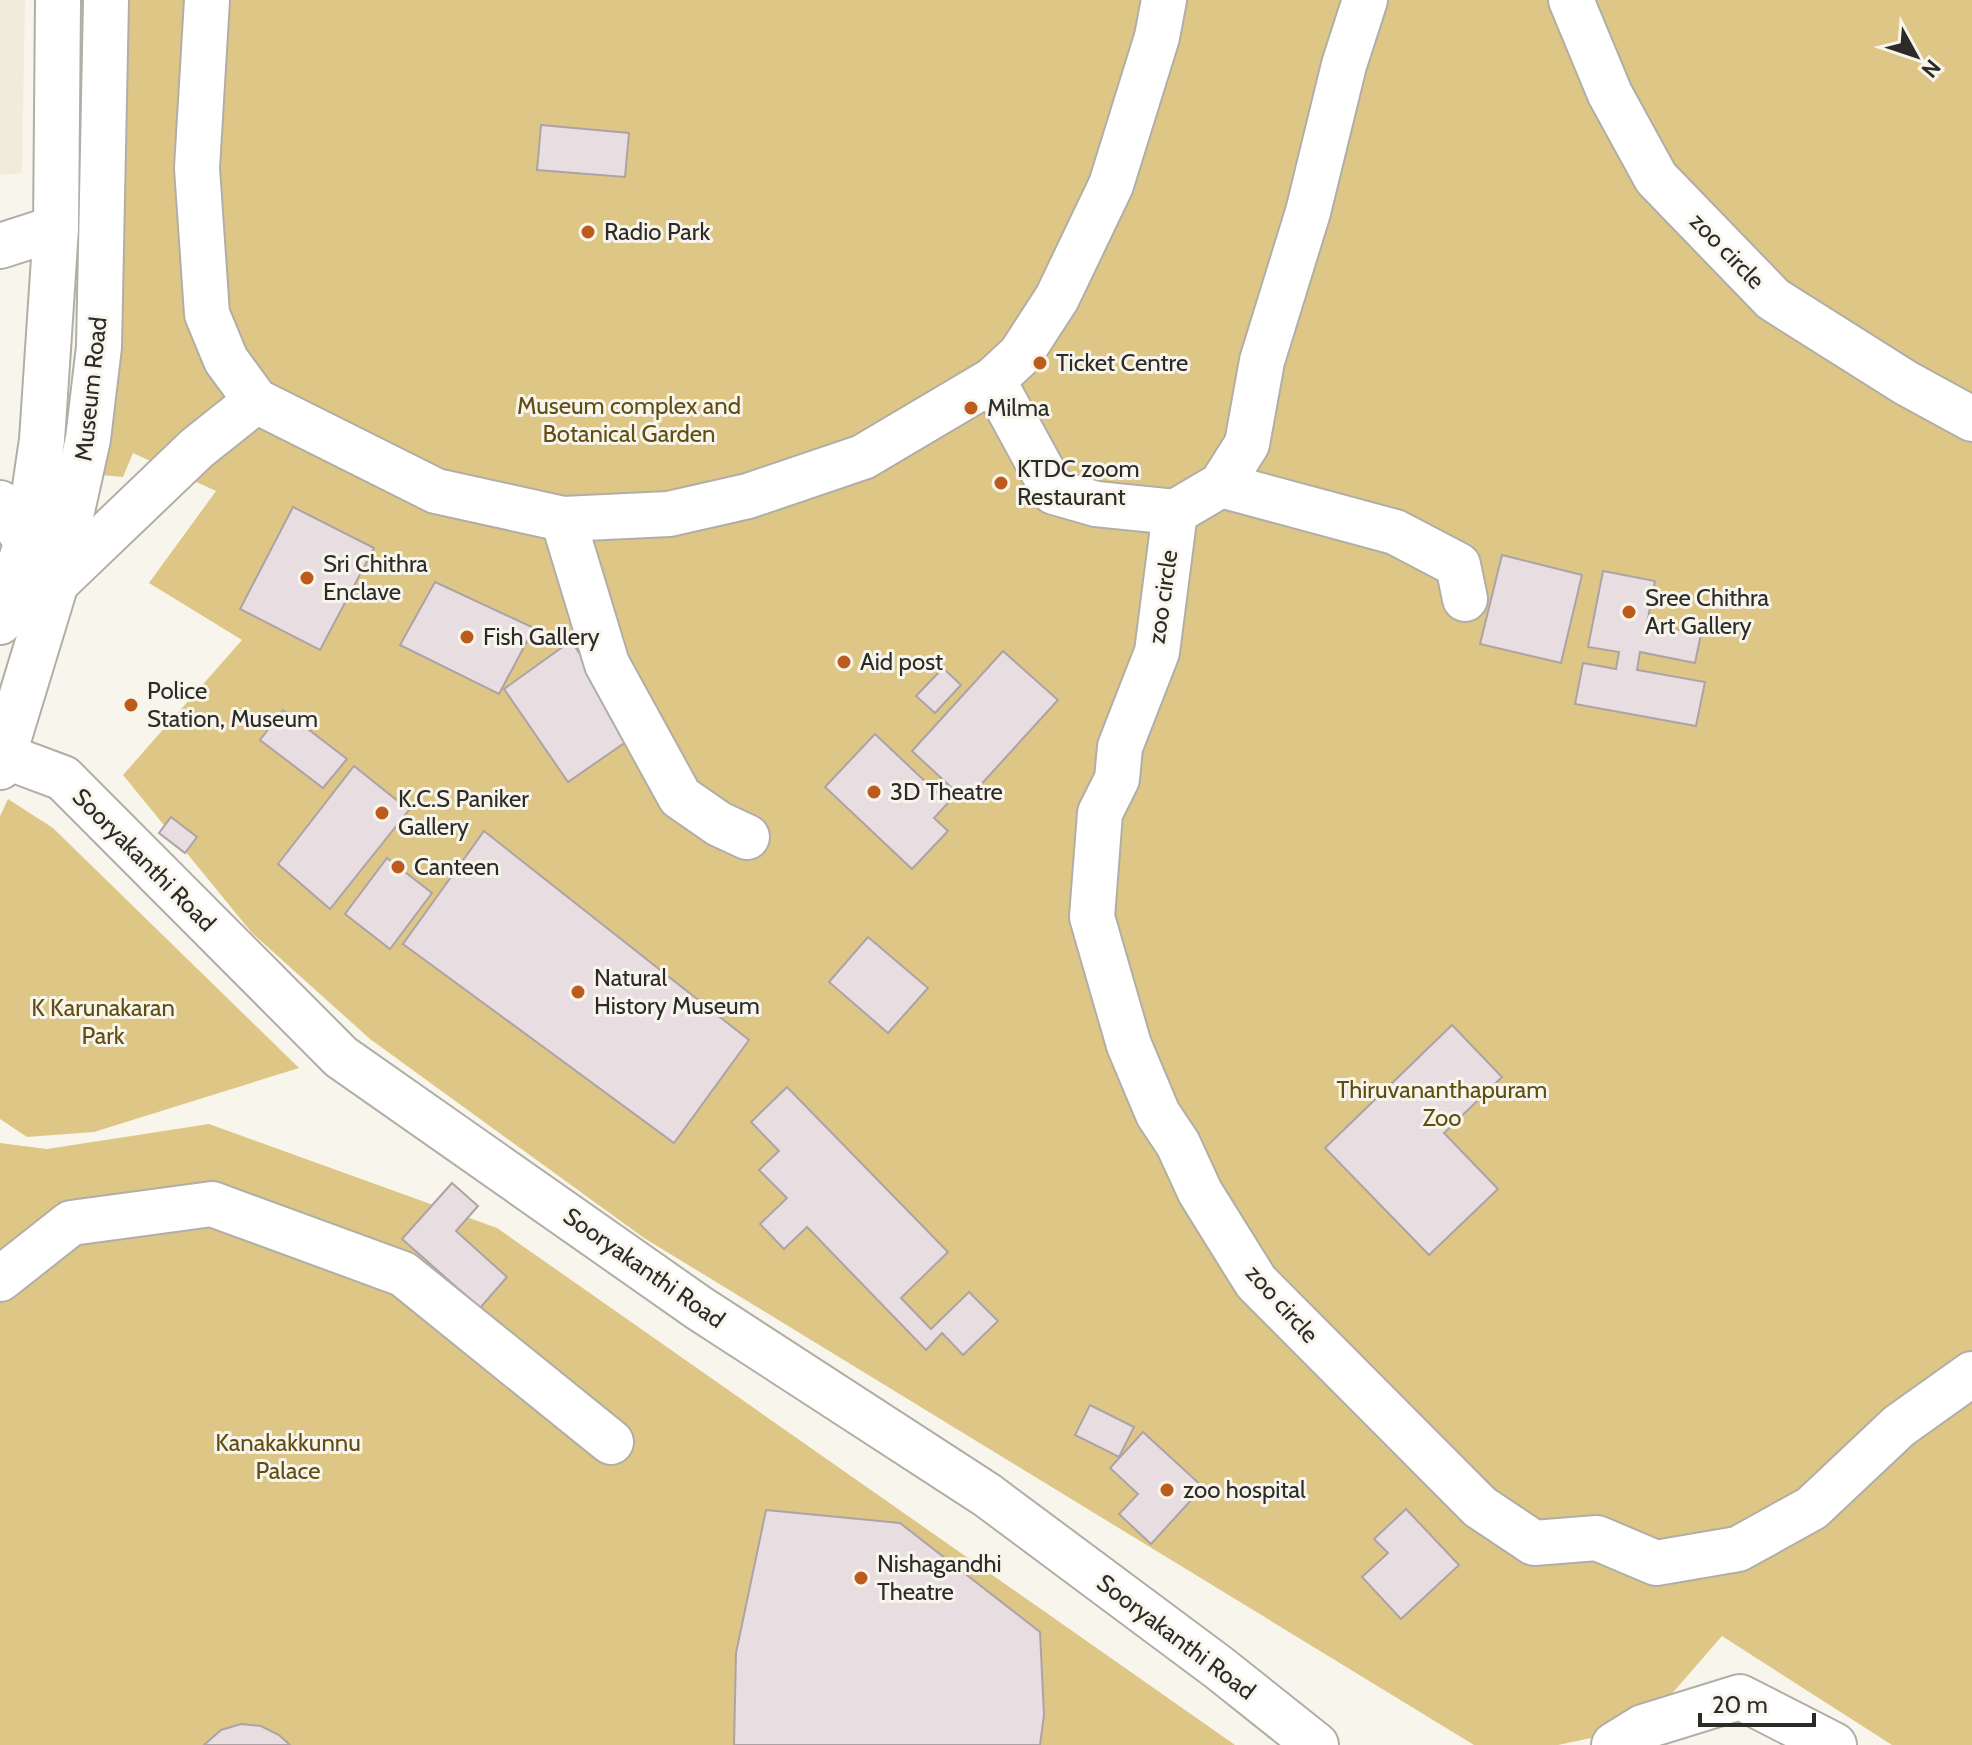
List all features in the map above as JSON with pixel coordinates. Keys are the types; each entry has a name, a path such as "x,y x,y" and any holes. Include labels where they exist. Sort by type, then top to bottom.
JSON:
{"street":[{"name":"Museum Road","path":"2,761 42,440 56,228 58,0"},
{"name":"Museum Road","path":"0,622 25,565 81,479 99,347 106,0"},
{"path":"207,0 197,168 207,314 226,360 256,401 436,491 563,519 669,514 748,496 863,457 993,380 1020,355 1057,298 1111,185 1157,37 1164,0"},
{"path":"993,380 1054,492 1096,504 1175,512 1221,485 1247,444 1262,361 1308,212 1344,65 1365,0"},
{"name":"zoo circle","path":"1571,0 1610,94 1656,178 1773,299 1906,383 1972,419"},
{"path":"0,246 56,228"},
{"path":"0,503 25,565 197,448 256,401"},
{"path":"1221,485 1395,532 1458,565 1465,599"},
{"name":"zoo circle","path":"1175,512 1157,652 1120,747 1117,779 1100,813 1092,917 1129,1045 1158,1114 1178,1144 1200,1192 1256,1282 1480,1507 1534,1543 1597,1538 1656,1563 1738,1549 1812,1508 1899,1426 1972,1374"},
{"path":"563,519 607,664 680,797 719,824 747,837"},
{"name":"Sooryakanthi Road","path":"2,761 63,778 341,1057 699,1308 987,1495 1218,1667 1316,1745"},
{"path":"0,1279 71,1223 212,1204 403,1274 611,1442"},
{"path":"1614,1745 1643,1727 1740,1697 1834,1745"}],"shaded area":[{"path":"0,0 25,0 22,173 0,175"}],"green space":[{"name":"Thiruvananthapuram Zoo","path":"116,0 1972,0 1972,1745 1892,1745 1722,1636 1643,1727 1558,1745 1474,1745 644,1238 370,1039 252,933 123,775 242,640 149,583 216,491 133,453 123,477 91,474"},
{"name":"K Karunakaran Park","path":"8,799 53,828 299,1068 94,1132 27,1137 0,1119 0,816"},
{"name":"Kanakakkunnu Palace","path":"209,1124 497,1228 1235,1745 0,1745 0,1143 47,1149"}],"building":[{"path":"541,125 629,133 625,177 537,170"},
{"name":"Sri Chithra Enclave","path":"293,507 374,548 320,650 240,609"},
{"path":"1502,555 1582,575 1561,663 1480,644"},
{"path":"1603,571 1655,581 1647,624 1701,634 1695,663 1640,652 1637,670 1705,682 1696,726 1575,704 1583,663 1616,669 1619,652 1588,647"},
{"name":"Fish Gallery","path":"435,582 534,628 499,694 400,645"},
{"path":"571,641 636,735 568,782 504,689"},
{"path":"1003,651 1058,700 966,801 912,751"},
{"path":"943,668 961,685 935,713 916,696"},
{"path":"283,710 347,759 323,788 260,740"},
{"path":"875,734 948,803 934,818 948,831 912,869 825,787"},
{"path":"354,766 409,810 330,909 278,864"},
{"path":"171,817 197,837 185,853 159,833"},
{"name":"Natural History Museum","path":"484,831 749,1040 674,1143 403,944"},
{"path":"387,858 432,893 390,949 345,914"},
{"path":"868,937 928,988 888,1033 829,982"},
{"path":"1452,1025 1502,1077 1444,1133 1498,1189 1429,1255 1325,1148"},
{"path":"787,1087 948,1252 901,1298 931,1329 969,1292 998,1321 963,1355 942,1333 926,1350 807,1227 784,1249 760,1224 787,1198 759,1170 779,1151 751,1122"},
{"path":"452,1183 478,1206 456,1231 507,1277 480,1308 402,1239"},
{"path":"1090,1405 1134,1427 1119,1457 1075,1435"},
{"name":"zoo hospital","path":"1143,1432 1203,1487 1151,1544 1119,1514 1138,1494 1110,1468"},
{"path":"1406,1509 1459,1565 1401,1619 1362,1577 1388,1553 1374,1539"},
{"name":"Nishagandhi Theatre","path":"766,1510 900,1523 1040,1632 1044,1715 1040,1745 734,1745 736,1653"},
{"path":"241,1724 261,1726 290,1745 204,1745 221,1730"}],"place":[{"name":"Radio Park","path":"588,232"},
{"name":"Ticket Centre","path":"1040,363"},
{"name":"Milma","path":"971,408"},
{"name":"KTDC zoom Restaurant","path":"1001,483"},
{"name":"Sri Chithra Enclave","path":"307,578"},
{"name":"Sree Chithra Art Gallery","path":"1629,612"},
{"name":"Fish Gallery","path":"467,637"},
{"name":"Aid post","path":"844,662"},
{"name":"Police Station, Museum","path":"131,705"},
{"name":"3D Theatre","path":"874,792"},
{"name":"K.C.S Paniker Gallery","path":"382,813"},
{"name":"Canteen","path":"398,867"},
{"name":"Natural History Museum","path":"578,992"},
{"name":"zoo hospital","path":"1167,1490"},
{"name":"Nishagandhi Theatre","path":"861,1578"}],"park label":[{"name":"Museum complex and Botanical Garden","path":"629,420"}]}
